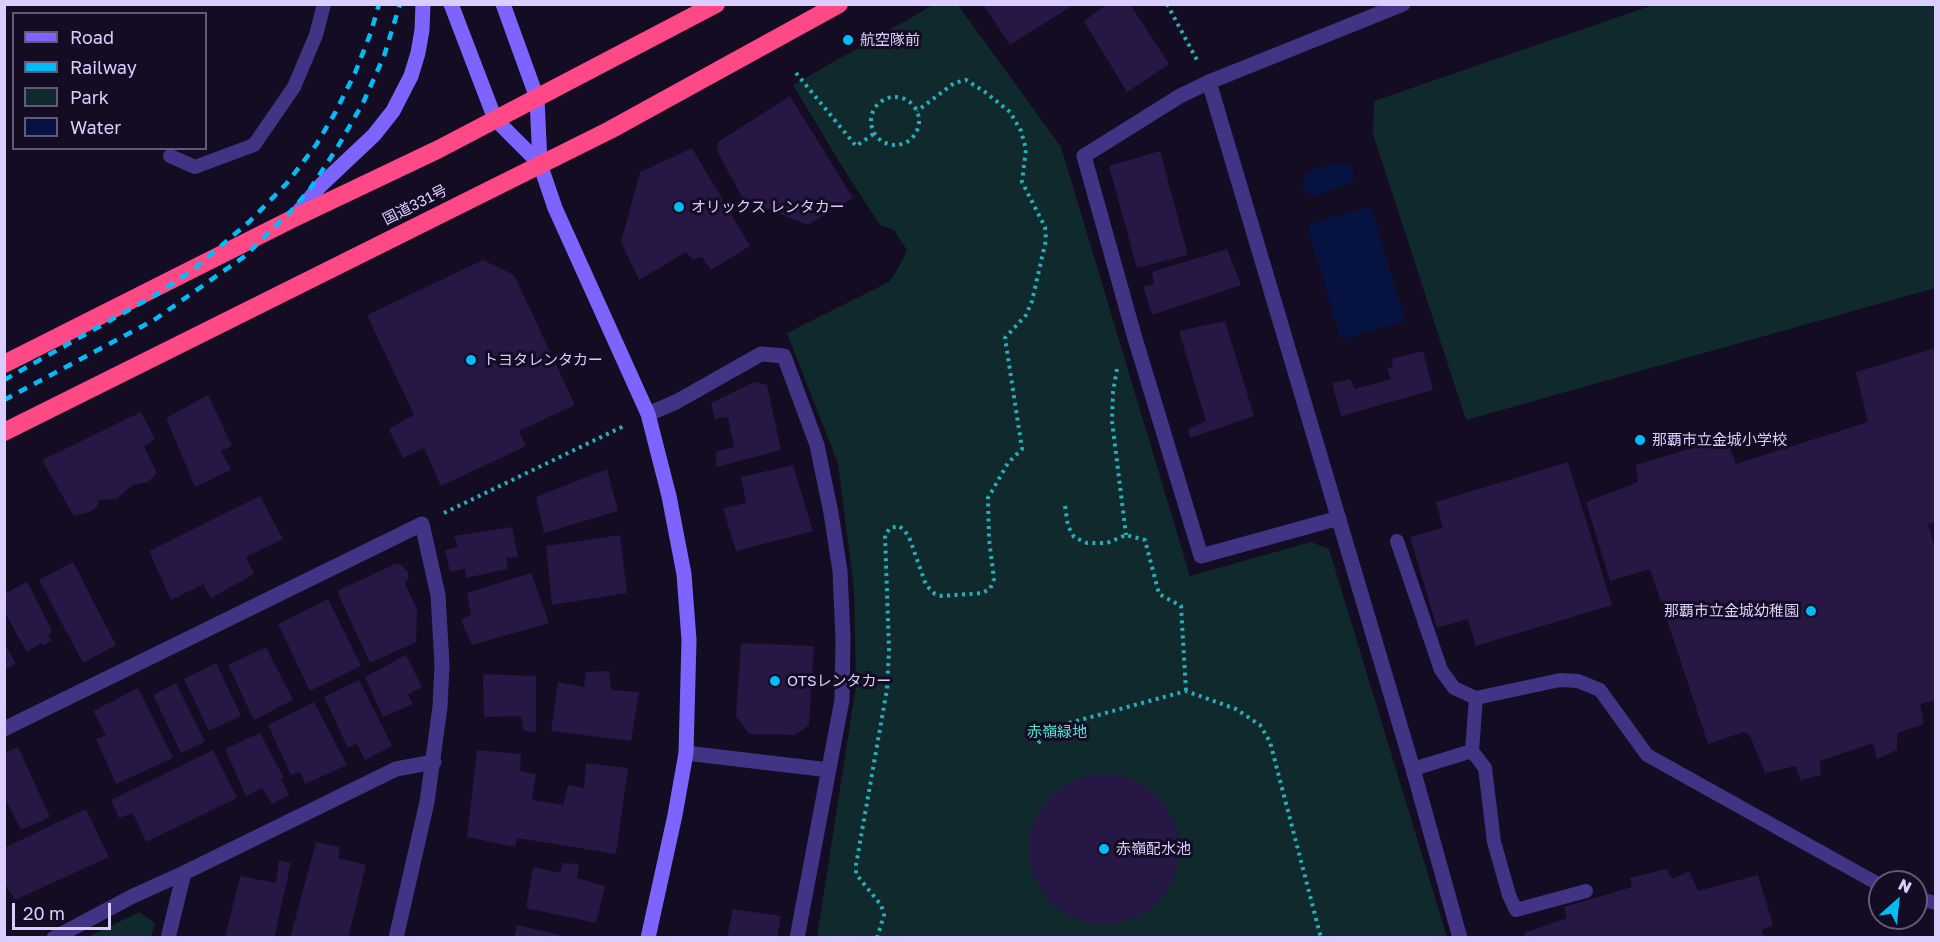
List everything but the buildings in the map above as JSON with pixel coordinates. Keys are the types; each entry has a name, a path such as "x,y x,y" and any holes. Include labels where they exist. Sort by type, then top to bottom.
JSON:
{"highway":[{"path":"4,364 292,219 431,153 716,4"},
{"name":"国道331号","path":"4,432 631,119 839,4"}],"street":[{"path":"292,219 321,185 374,135 393,111 411,76 418,53 423,4"},
{"path":"451,4 495,119 540,164"},
{"path":"502,4 537,98 540,164 555,208 648,414 669,496 684,574 688,640 686,753 648,938"},
{"path":"1339,518 1201,556 1134,335 1084,156 1180,96 1209,82 1403,4"},
{"path":"1209,82 1413,769 1460,938"},
{"path":"648,414 676,402 761,354 784,356 817,445 840,571 843,638 842,700 797,938"},
{"path":"4,729 422,524 438,595 442,665 440,707 427,802 396,938"},
{"path":"686,753 830,771"},
{"path":"54,938 133,896 396,769 434,762"},
{"path":"168,938 184,873"}],"lane":[{"path":"170,156 195,167 254,146 294,87 316,35 324,4"},
{"path":"1397,541 1441,670 1454,688 1476,698 1560,680 1578,681 1600,690 1647,755 1868,878"},
{"path":"1476,698 1472,751 1485,768 1494,842 1509,895 1516,910 1586,891"},
{"path":"1413,769 1472,751"}],"path":[{"path":"796,73 856,146 875,133"},
{"path":"877,938 884,915 881,905 856,874 856,865 887,689 889,640 885,535 890,528 899,526 904,530 909,537 926,585 935,594 942,596 982,593 990,589 994,579 989,539 988,498 1008,463 1022,449 1005,338 1026,315 1032,301 1046,240 1045,227 1022,182 1026,149 1021,131 1010,112 966,80 954,83 917,111"},
{"path":"900,97 907,100 917,111 918,127 915,134 903,143 887,143 875,133 872,126 874,111 884,100 900,97"},
{"path":"1126,535 1112,421 1113,391 1122,346 1134,335"},
{"path":"422,524 648,414"},
{"path":"1065,506 1068,526 1074,537 1087,543 1107,543 1126,535 1144,540 1160,594 1181,606 1185,691"},
{"path":"1038,743 1058,726 1185,691 1236,709 1260,725 1270,742 1321,938"}],"green space":[{"name":"赤嶺緑地","path":"933,5 958,5 1061,147 1190,576 1311,542 1329,549 1447,937 817,937 856,685 854,589 838,464 787,333 889,282 907,250 894,230 880,225 793,85"},
{"path":"1653,5 1935,5 1935,288 1466,420 1373,134 1374,101"},
{"path":"139,912 155,923 151,937 88,937"}],"water":[{"path":"1340,162 1352,167 1354,179 1351,183 1315,196 1306,194 1301,186 1307,172"},
{"path":"1371,206 1405,321 1341,340 1307,225"}],"railway":[{"path":"4,380 159,293 194,269 250,221 287,183 316,145 355,73 379,4"},
{"path":"4,400 154,320 245,256 291,211 310,189 363,103 384,56 400,4"}],"place":[{"name":"航空隊前","path":"848,40"},
{"name":"オリックス レンタカー","path":"679,207"},
{"name":"トヨタレンタカー","path":"471,360"},
{"name":"那覇市立金城小学校","path":"1640,440"},
{"name":"那覇市立金城幼稚園","path":"1811,611"},
{"name":"OTSレンタカー","path":"775,681"},
{"name":"赤嶺配水池","path":"1104,849"}]}
